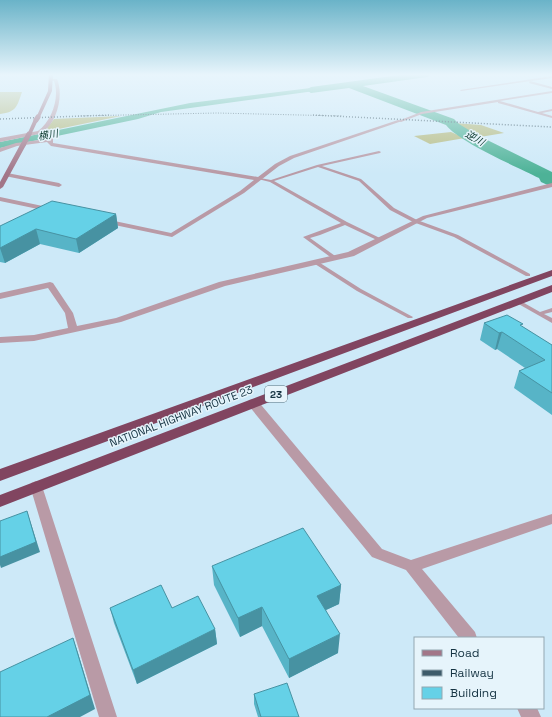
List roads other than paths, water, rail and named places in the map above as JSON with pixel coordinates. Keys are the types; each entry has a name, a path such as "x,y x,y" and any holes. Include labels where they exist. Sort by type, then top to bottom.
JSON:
{"highway":[{"name":"NATIONAL HIGHWAY ROUTE 23","path":"0,475 552,273"},
{"name":"NATIONAL HIGHWAY ROUTE 23","path":"0,501 552,288"}],"main road":[{"path":"0,187 43,107"}],"street":[{"path":"0,140 40,133 46,128 55,107"},
{"path":"97,220 172,235 260,179 277,165 292,157 400,121"},
{"path":"40,133 50,139 51,144 57,146 260,179"},
{"path":"0,150 16,145 50,139"},
{"path":"7,175 59,185"},
{"path":"2,342 34,338 73,330 138,314 222,284 352,254 415,221 463,206 550,187"},
{"path":"0,199 60,212"},
{"path":"0,296 50,285 69,313 73,330"},
{"path":"253,403 376,553 411,566 468,637"},
{"path":"36,486 108,717"},
{"path":"411,566 552,519"}],"lane":[{"path":"400,121 421,113 455,107"},
{"path":"518,107 552,118"},
{"path":"537,113 552,110"},
{"path":"271,181 318,166 378,152"},
{"path":"318,166 360,180 385,201 386,205 415,221 456,236 528,275"},
{"path":"260,179 271,181 345,223 380,240"},
{"path":"335,258 306,236 318,234 345,223"},
{"path":"317,263 359,290 410,318"},
{"path":"517,301 552,321"},
{"path":"539,314 552,310"}],"water":[{"name":"横川","path":"168,107 194,107 161,112 138,119 0,148 0,142"}],"waterway":[{"name":"逆川","path":"411,107 450,122 454,127 472,138 547,176 547,179 552,182"}],"railway":[{"path":"89,116 217,113 325,116"},
{"path":"89,116 110,115"},
{"path":"313,115 325,116"},
{"path":"78,116 89,116"},
{"path":"0,119 89,116"},
{"path":"325,116 342,116"},
{"path":"325,116 552,127"}]}
